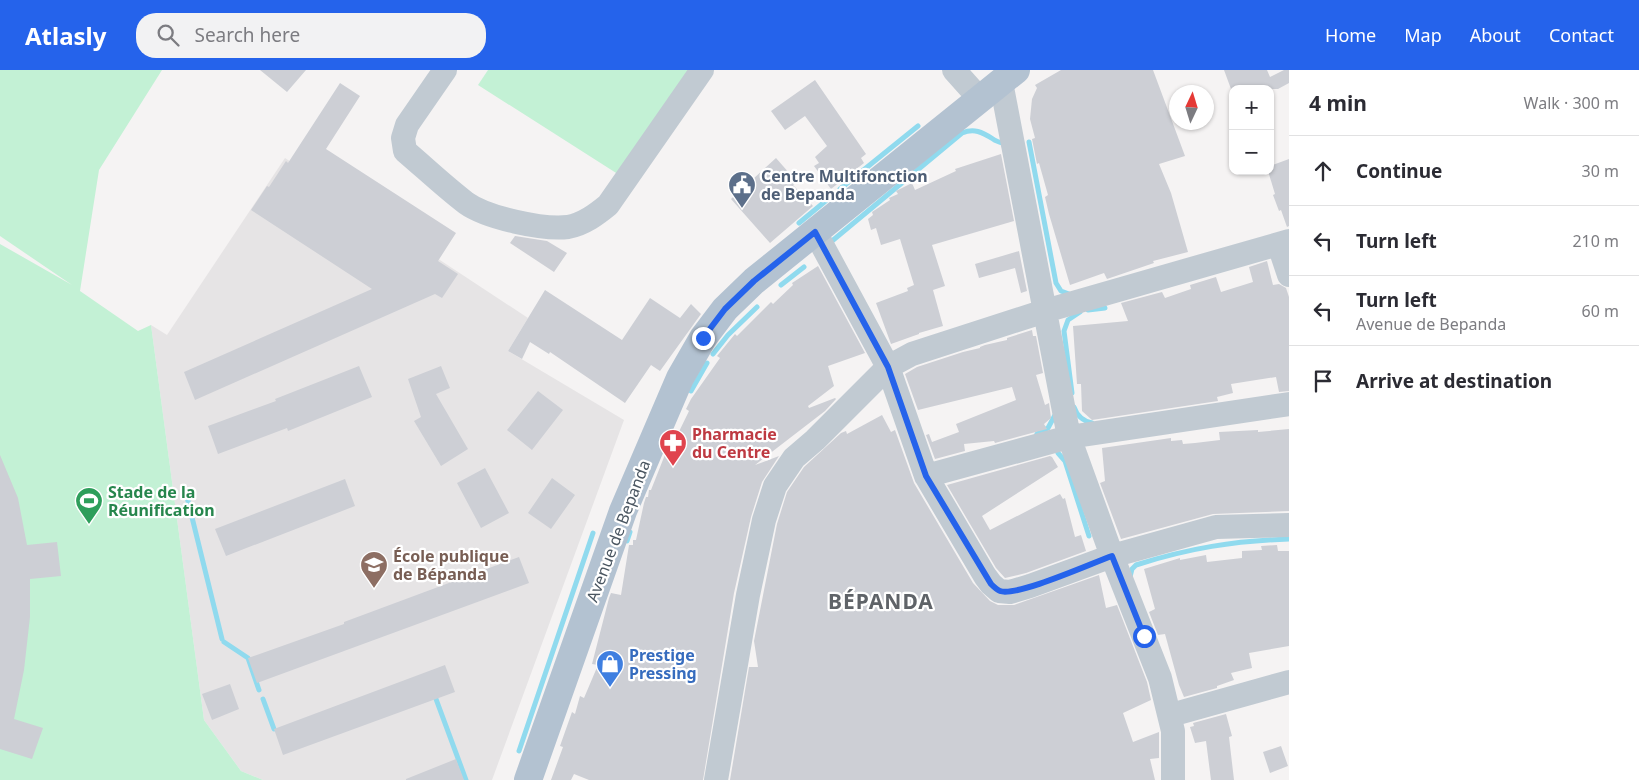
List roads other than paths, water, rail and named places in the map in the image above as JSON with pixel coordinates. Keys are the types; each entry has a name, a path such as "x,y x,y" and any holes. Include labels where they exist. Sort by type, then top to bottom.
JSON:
{"main road":[{"name":"Avenue de Bepanda","path":"528,780 622,511 680,378 703,338 725,309 754,281 1008,76"}],"street":[{"path":"445,70 407,126 403,138 405,151 467,204 484,213 545,227 570,226 592,218 608,206 702,70"},
{"path":"954,70 979,98"},
{"path":"1008,76 1045,311 1069,437 1112,556 1160,678 1172,723 1173,780"},
{"path":"815,232 888,367 926,476 985,576 999,591 1010,592 1112,556 1216,526 1289,526"},
{"path":"716,780 748,595 764,520 775,486 794,458 815,440 888,367 912,354 1045,311 1284,243 1289,275"},
{"path":"926,476 1069,437 1289,404"},
{"path":"1172,723 1289,682"},
{"path":"1172,723 1289,697"}],"waterway":[{"path":"840,189 918,126"},
{"path":"832,241 962,133 978,131 1004,144 1004,146"},
{"path":"1029,142 1056,283 1061,291 1069,294"},
{"path":"799,223 828,199"},
{"path":"781,285 804,267"},
{"path":"713,354 728,335 757,307"},
{"path":"1088,310 1105,308"},
{"path":"1072,393 1064,331 1068,320 1080,312"},
{"path":"691,391 707,363"},
{"path":"1074,407 1081,418 1092,423"},
{"path":"1037,434 1048,428 1055,415"},
{"path":"1058,453 1065,461 1089,536"},
{"path":"187,497 222,639"},
{"path":"627,541 630,532"},
{"path":"519,751 593,533"},
{"path":"1130,577 1132,569 1136,565 1175,554 1230,544 1289,539"},
{"path":"224,642 248,658 259,690"},
{"path":"263,699 274,729"},
{"path":"436,699 466,780"}],"place":[{"name":"Centre Multifonction de Bepanda","path":"742,209"},
{"name":"Pharmacie du Centre","path":"673,467"},
{"name":"Stade de la Réunification","path":"89,525"},
{"name":"École publique de Bépanda","path":"374,589"},
{"name":"Prestige Pressing","path":"610,688"}],"district":[{"name":"BÉPANDA","path":"881,601"}]}
